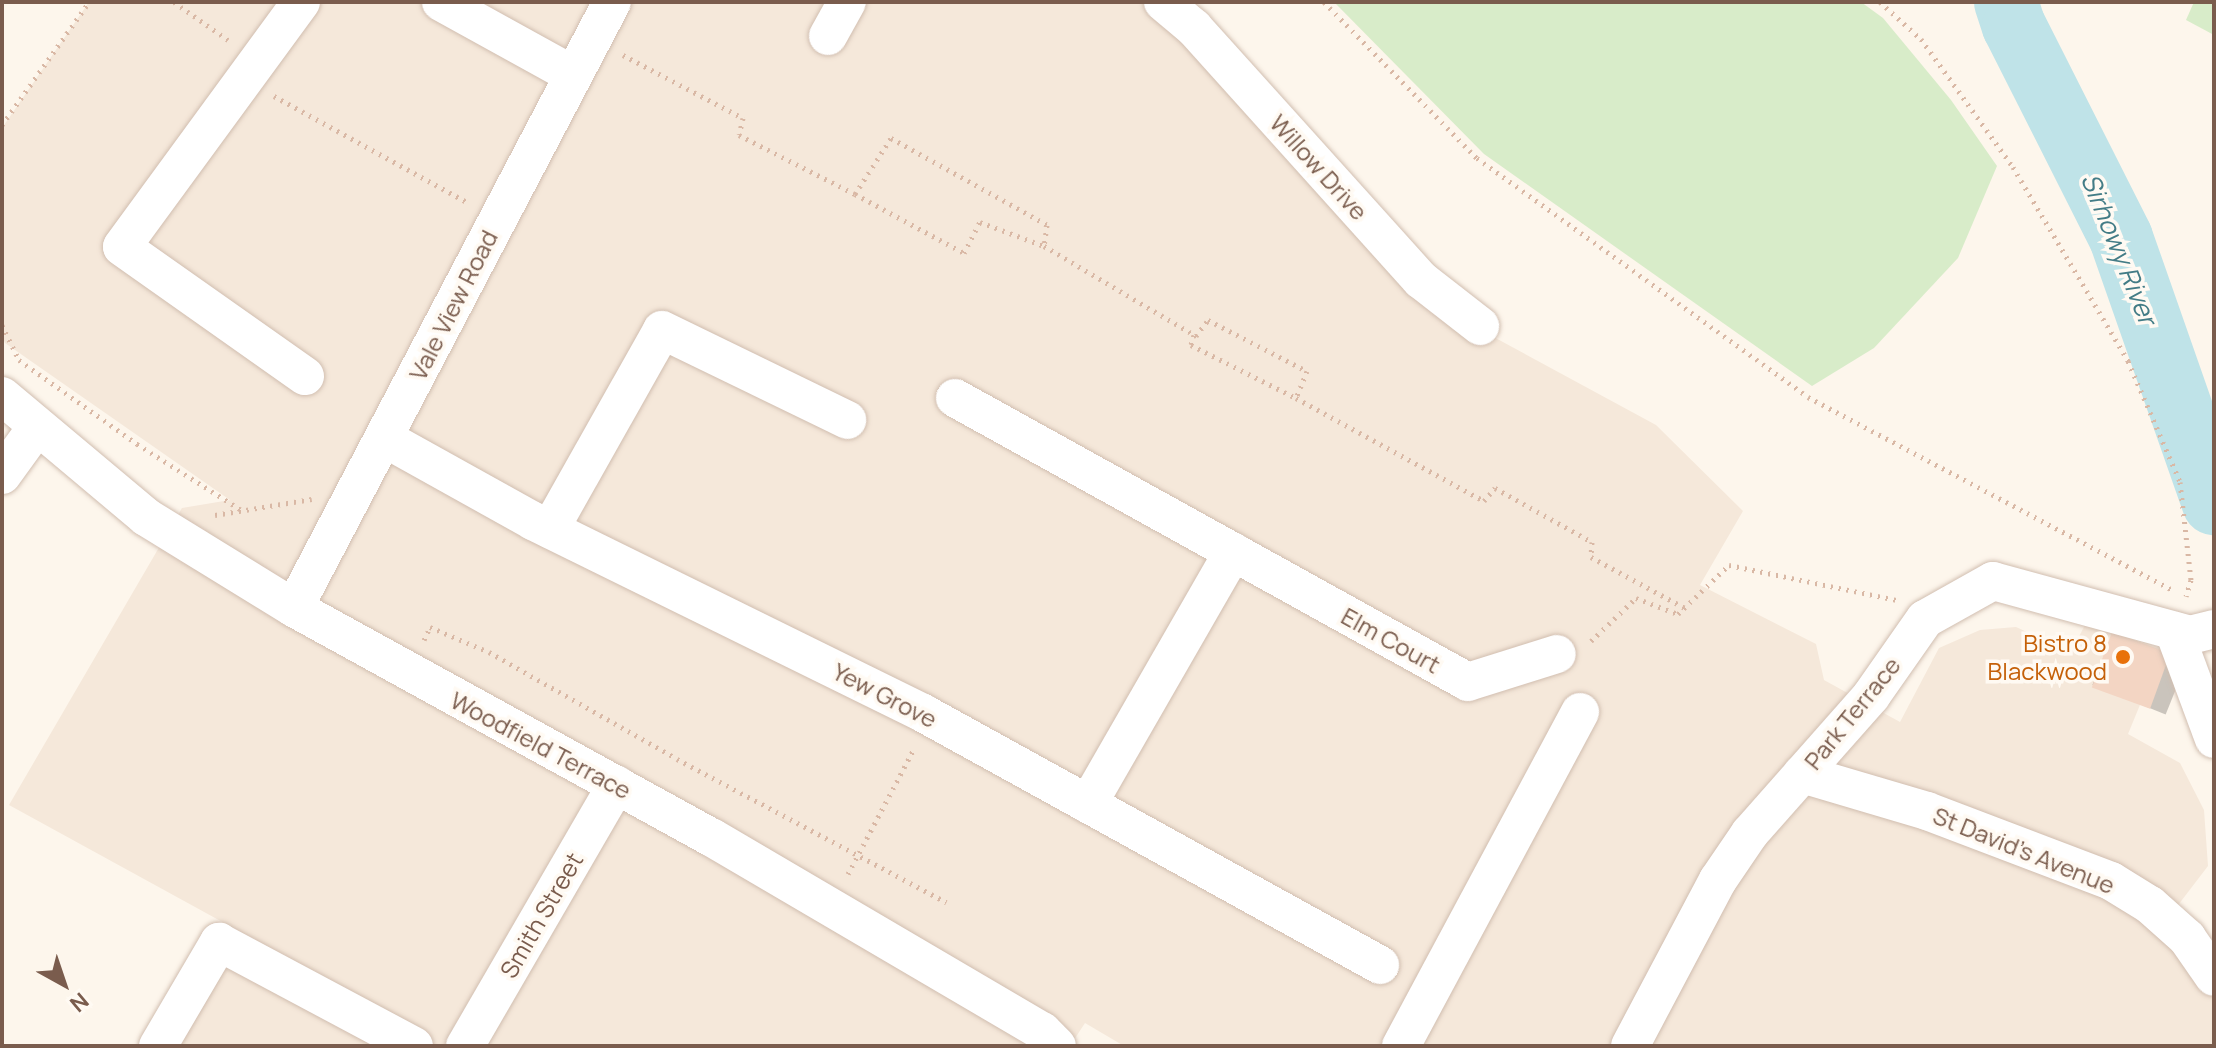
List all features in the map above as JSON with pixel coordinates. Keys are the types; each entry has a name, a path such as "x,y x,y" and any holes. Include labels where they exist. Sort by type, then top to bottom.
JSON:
{"street":[{"path":"301,2 122,247 305,376"},
{"path":"441,2 573,75"},
{"name":"Vale View Road","path":"294,608 612,2"},
{"path":"828,36 847,2"},
{"name":"Willow Drive","path":"1163,2 1194,28 1421,280 1480,326"},
{"path":"550,529 662,330 847,420"},
{"name":"Woodfield Terrace","path":"2,396 36,428 159,525 409,674 616,785 830,907 1042,1031 1057,1046"},
{"name":"Elm Court","path":"955,398 1468,682 1557,654"},
{"path":"2,475 36,428"},
{"name":"Yew Grove","path":"384,438 550,529 931,717 1380,965"},
{"path":"1088,804 1233,552"},
{"name":"Park Terrace","path":"1630,1046 1718,880 1750,833 1871,696 1925,619 1993,581 2193,632"},
{"path":"2193,632 2214,739"},
{"path":"1401,1046 1580,712"},
{"name":"St David's Avenue","path":"1802,774 1927,811 2111,881 2150,905 2187,938 2214,977"},
{"name":"Smith Street","path":"465,1046 616,785"},
{"path":"158,1046 219,942 414,1046"}],"path":[{"path":"2,125 89,2"},
{"path":"174,2 252,70 498,218"},
{"path":"1324,2 1477,158 1808,397 2174,591 2184,601 2191,580 2180,482 2128,361 2013,167 1921,39 1880,2"},
{"path":"592,38 743,118 739,135 964,253 980,222 1044,246 1196,336"},
{"path":"855,194 891,138 1047,225 1044,246"},
{"path":"1296,398 1307,371 1208,320 1196,336 1191,345 1296,398 1484,501 1495,488 1592,542 1591,557 1685,608"},
{"path":"2,325 19,360 137,444 243,511"},
{"path":"159,525 356,492"},
{"path":"1557,654 1589,642 1636,598 1678,614 1729,565 1941,610"},
{"path":"409,674 430,627 489,652 677,759 946,902"},
{"path":"830,907 931,717"}],"shaded area":[{"path":"89,2 1145,2 1431,303 1656,425 1743,511 1700,585 1816,644 1824,680 1900,722 1939,648 1980,630 2016,627 2071,652 2087,621 2163,649 2128,734 2180,763 2204,810 2208,866 2159,930 2201,976 2214,1000 2214,1046 1124,1046 1085,1023 1070,1046 171,1046 237,930 9,805 182,508 230,500 5,343 2,336 2,128"}],"green space":[{"path":"1334,2 1861,2 1883,18 1951,100 1997,166 1958,258 1874,348 1812,386 1484,154"},
{"path":"2194,2 2214,2 2214,35 2186,20"}],"building":[{"path":"2112,632 2170,653 2150,709 2092,687"}],"waterway":[{"name":"Sirhowy River","path":"2006,2 2014,26 2121,238 2214,503"}],"place":[{"name":"Bistro 8 Blackwood","path":"2123,657"}]}
